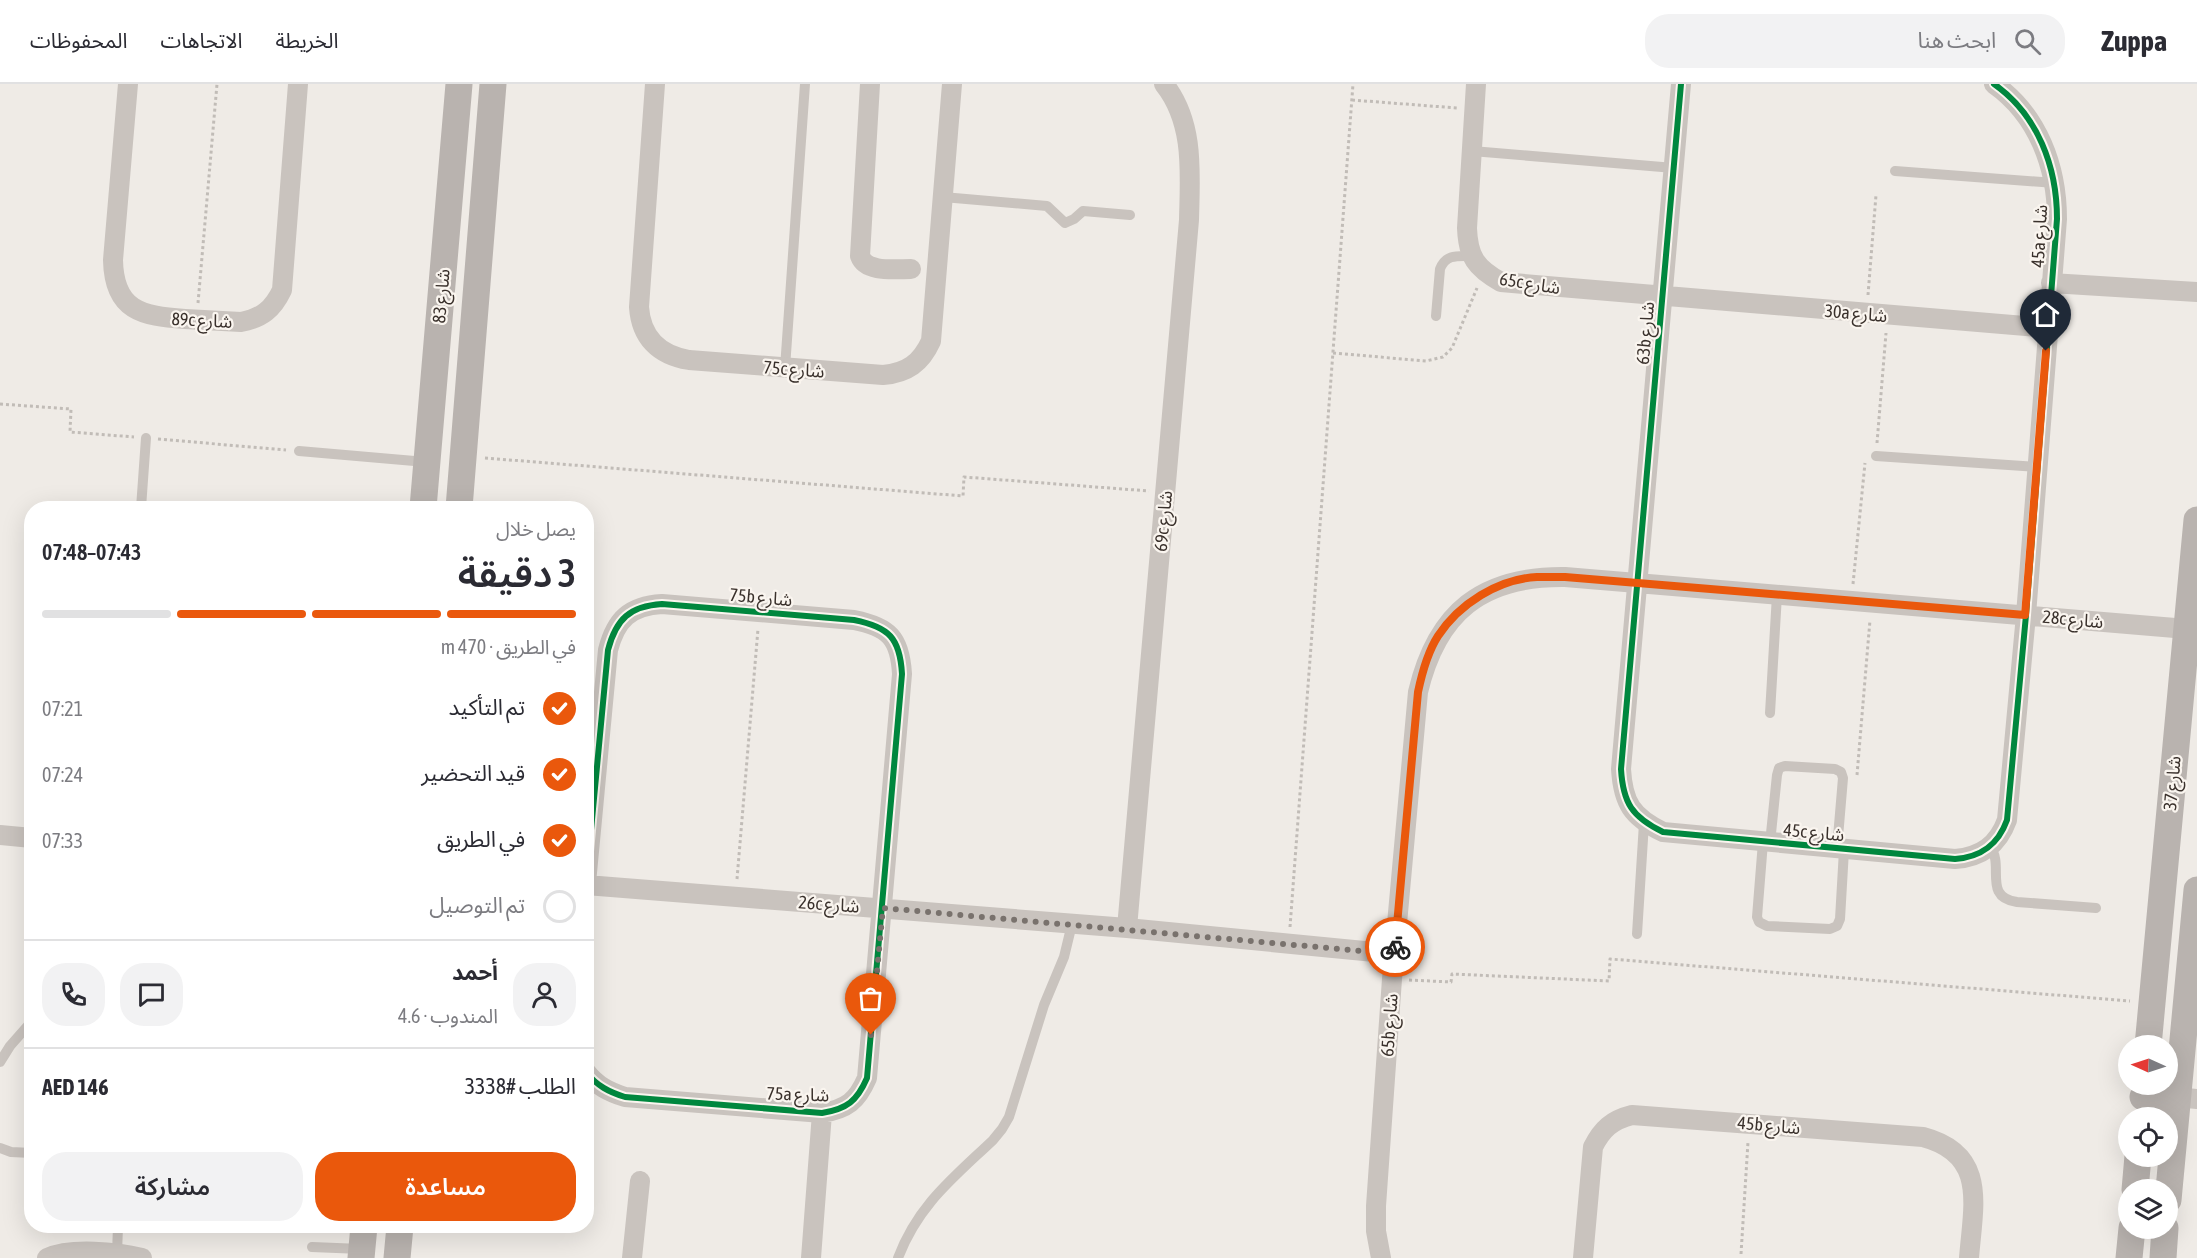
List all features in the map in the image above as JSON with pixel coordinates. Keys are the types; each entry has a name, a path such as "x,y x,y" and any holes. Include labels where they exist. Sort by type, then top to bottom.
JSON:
{"street":[{"name":"89c شارع","path":"128,84 113,276 118,291 127,303 140,312 154,317 241,322 255,320 271,308 282,290 298,84"},
{"name":"شارع 83","path":"424,501 459,84"},
{"name":"شارع 83","path":"460,501 493,84"},
{"name":"75c شارع","path":"654,84 639,307 640,320 652,344 675,358 883,375 907,370 926,353 931,341 952,84"},
{"path":"870,84 861,261 869,267 911,270"},
{"name":"69c شارع","path":"1127,928 1189,220 1188,146 1181,114 1164,84"},
{"name":"65c شارع","path":"1476,84 1467,228 1468,245 1472,256 1486,274 1501,282 1518,285 1664,297"},
{"name":"63b شارع","path":"1638,584 1681,84"},
{"name":"45a شارع","path":"1998,87 2031,122 2050,161 2055,183 2057,219 2025,615"},
{"path":"447,228 451,222 456,220 463,222 466,227 460,340 471,368"},
{"path":"2051,283 2197,292"},
{"name":"30a شارع","path":"1664,297 2048,328"},
{"name":"شارع 37","path":"2149,1035 2197,520"},
{"name":"65b شارع","path":"1382,1258 1376,1231 1376,1206 1392,979 1418,692 1424,663 1438,637 1456,614 1480,596 1506,583 1535,577 1565,577"},
{"name":"28c شارع","path":"1565,577 2187,629"},
{"path":"1638,584 1621,769 1622,790 1630,809 1644,823"},
{"name":"75b شارع","path":"594,799 608,650 612,634 620,621 639,608 662,604 870,623 885,630 896,642 903,674 883,908"},
{"path":"1990,848 2007,820 2025,615"},
{"name":"45c شارع","path":"1644,823 1663,832 1682,835 1955,859 1979,854 1990,848"},
{"path":"0,835 24,837"},
{"name":"26c شارع","path":"594,885 1127,928 1395,954"},
{"path":"2170,1179 2197,890"},
{"name":"75a شارع","path":"594,1082 608,1092 625,1097 822,1113 837,1110 851,1103 861,1092 867,1078 883,908"},
{"path":"2143,1100 2152,1092 2178,1105"},
{"path":"811,1258 822,1113"},
{"name":"45b شارع","path":"1582,1258 1593,1147 1599,1135 1608,1125 1619,1118 1632,1115 1923,1137 1937,1141 1951,1148 1970,1172 1974,1187 1969,1258"},
{"path":"632,1258 640,1181"},
{"path":"397,1258 399,1233"},
{"path":"2129,1258 2131,1239"},
{"path":"2163,1258 2164,1239"},
{"path":"47,1258 66,1254 117,1254 142,1258"}],"lane":[{"path":"785,368 805,84"},
{"path":"1472,151 1674,168"},
{"path":"1895,171 2055,183"},
{"path":"943,197 1047,206 1065,223 1083,211 1130,215"},
{"path":"1436,316 1440,269 1443,262 1446,258 1453,256 1472,256"},
{"path":"142,501 146,438"},
{"path":"299,451 427,462"},
{"path":"1876,456 2037,467"},
{"path":"1770,713 1777,595"},
{"path":"1785,766 1835,769 1841,772 1843,778 1840,919 1837,926 1830,929 1767,926 1759,921 1757,917 1767,843 1779,768 1785,766"},
{"path":"1637,934 1644,823"},
{"path":"1990,848 1996,859 1996,885 2006,898 2017,902 2096,908"},
{"path":"898,1258 910,1229 929,1201 993,1140 1009,1117 1044,1005 1064,957 1072,924"},
{"path":"0,1062 24,1030"},
{"path":"0,1148 11,1152 24,1153"},
{"path":"117,1254 118,1233"},
{"path":"312,1247 362,1244"}],"path":[{"path":"197,320 217,84"},
{"path":"1289,944 1353,84"},
{"path":"1352,100 1474,109"},
{"path":"1867,314 1876,195"},
{"path":"1333,353 1426,361 1443,357 1452,348 1476,290 1486,274"},
{"path":"463,456 963,496 964,477 1166,492"},
{"path":"1857,780 1872,603"},
{"path":"736,897 759,612"},
{"path":"1392,979 1450,982 1452,974 1608,981 1610,959 2152,1002"},
{"path":"1740,1254 1749,1123"}],"cycle path":[{"path":"1681,84 1621,769 1627,800 1631,808 1644,821 1663,832 1955,859 1973,856 1987,848 1999,836 2007,820 2026,615 2057,219 2053,180 2042,144 2022,111 1994,84"},
{"path":"594,798 608,650 620,622 633,611 662,604 854,620 876,626 884,631 899,651 902,674 867,1078 859,1093 845,1106 822,1113 625,1097 594,1081"}],"way so far":[{"path":"871,1035 883,908 1127,928 1395,954 1395,947"}],"route":[{"path":"1395,947 1418,692 1424,663 1438,637 1456,614 1480,596 1506,583 1535,577 1565,577 2025,615 2046,351"}]}
